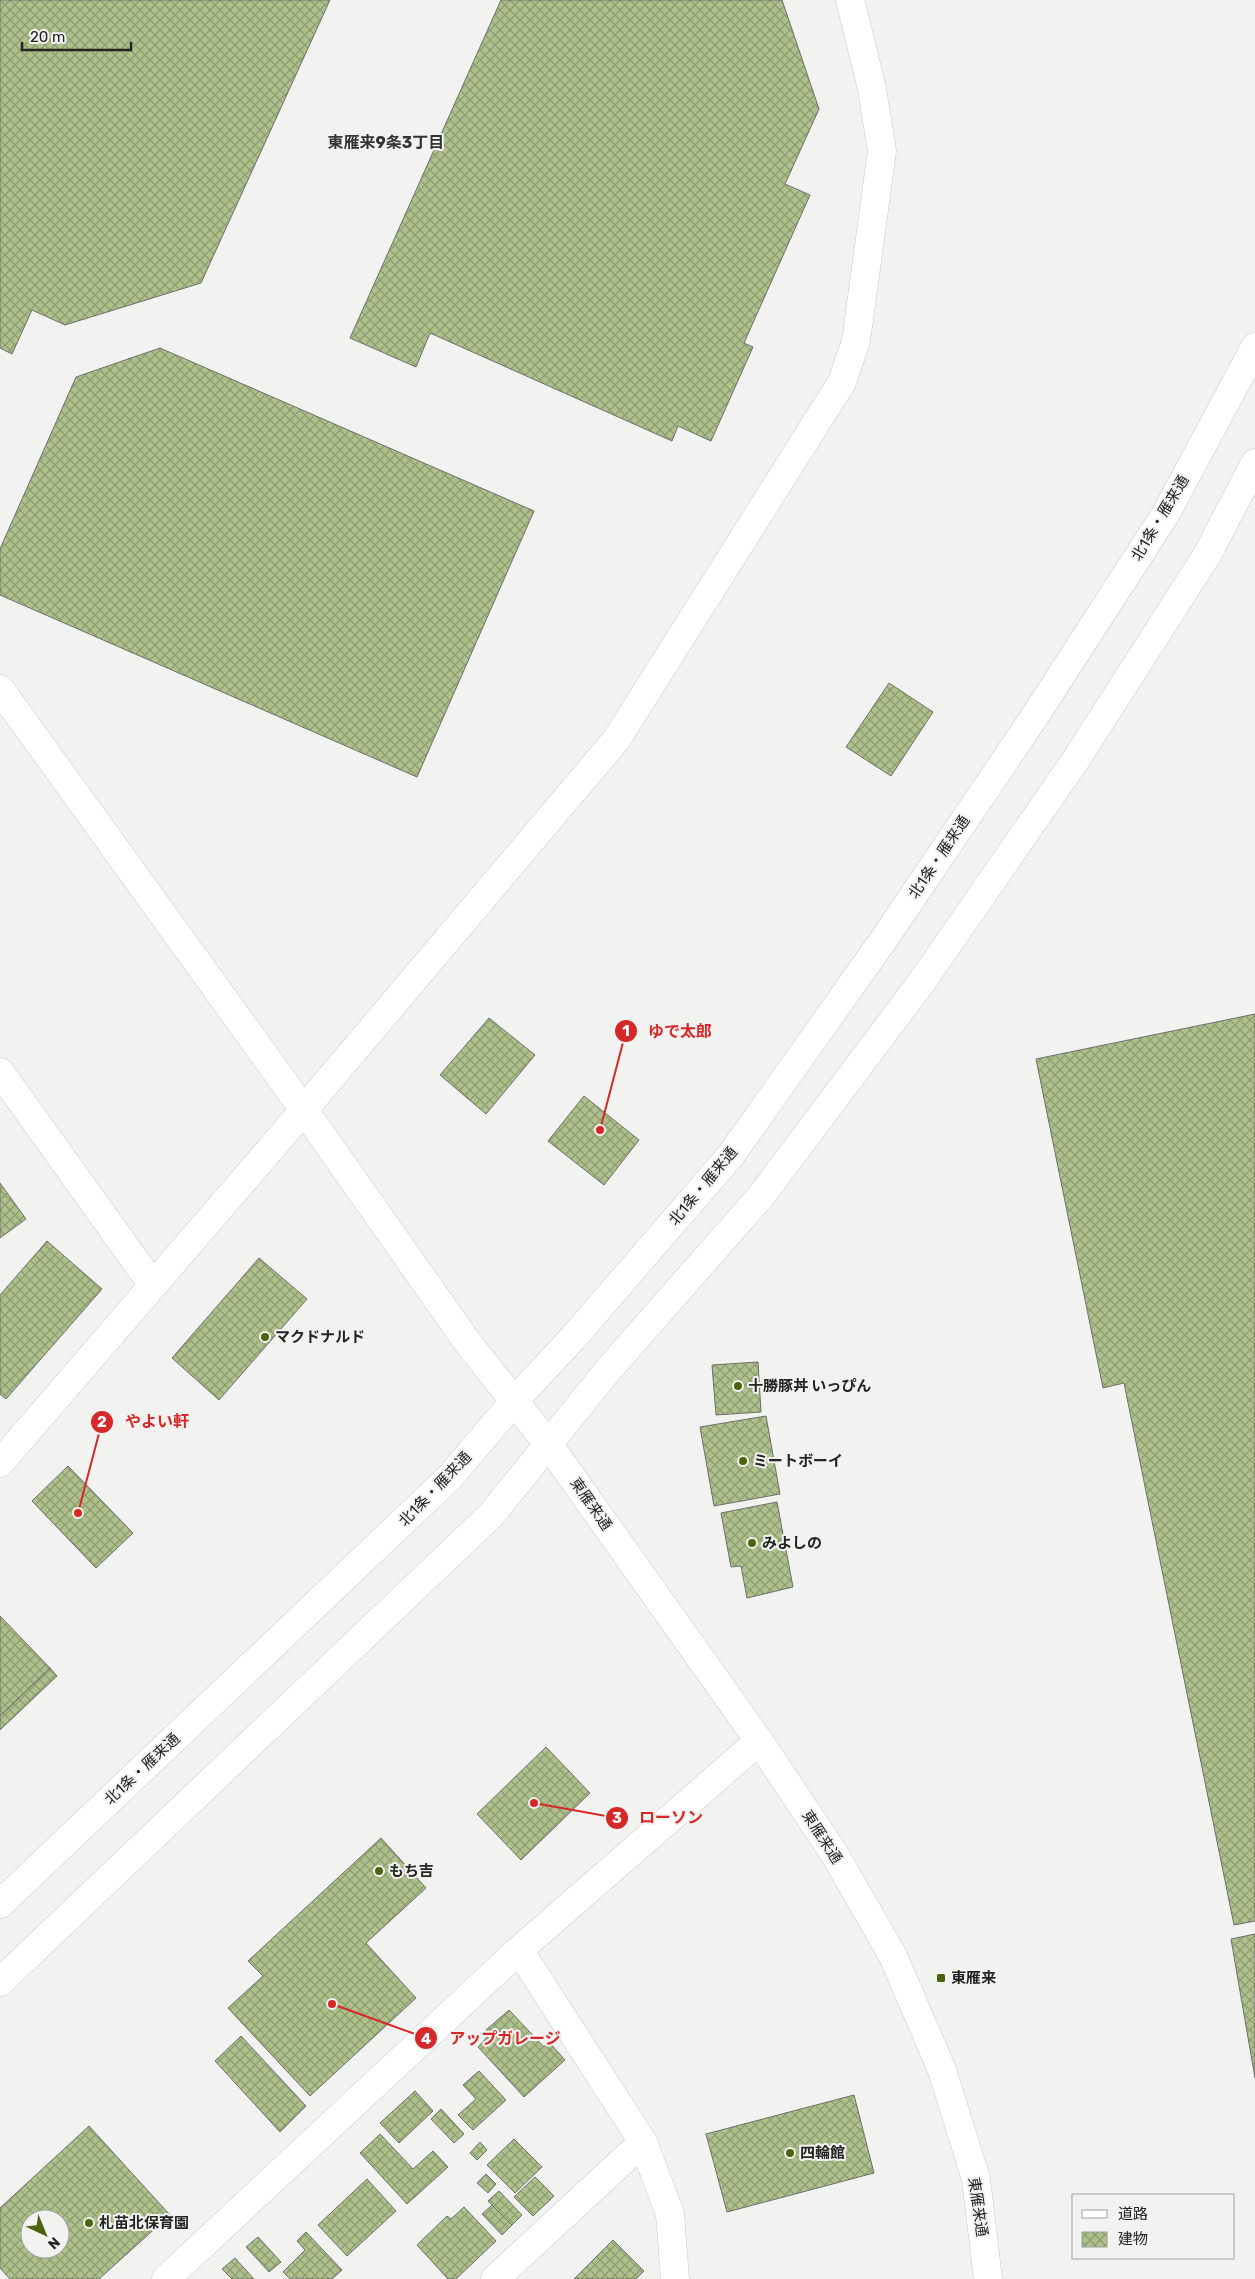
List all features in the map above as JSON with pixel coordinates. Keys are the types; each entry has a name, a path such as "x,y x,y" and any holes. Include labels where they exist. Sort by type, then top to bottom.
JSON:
{"main road":[{"path":"0,1463 152,1284 304,1110 616,740 842,382 856,341 882,151 872,89 850,0"},
{"name":"北1条・雁来通","path":"0,1904 450,1477 514,1400 573,1338 731,1155 876,950 1031,722 1165,515 1255,347"},
{"path":"0,1982 491,1515 609,1369 761,1196 921,983 1081,752 1207,555 1255,462"},
{"name":"東雁来通","path":"0,689 304,1110 468,1343 549,1445 759,1741 835,1855 893,1956 942,2070 976,2179 988,2279"},
{"path":"0,1072 152,1284"},
{"path":"166,2279 519,1950 759,1741"},
{"path":"519,1950 643,2142 670,2214 676,2279"},
{"path":"496,2279 643,2142"}],"building":[{"path":"0,0 330,0 201,283 65,325 32,310 12,354 0,348"},
{"path":"501,0 782,0 819,109 785,184 810,195 744,343 753,347 711,441 678,426 672,441 430,333 416,367 350,338"},
{"path":"160,348 534,511 417,777 0,595 0,549 76,377"},
{"path":"889,683 933,712 891,776 846,747"},
{"path":"1255,1014 1255,1921 1234,1925 1124,1383 1103,1388 1036,1059"},
{"path":"489,1018 535,1055 486,1114 440,1075"},
{"path":"584,1096 639,1140 604,1185 548,1141"},
{"path":"0,1183 26,1219 0,1238"},
{"path":"47,1241 102,1289 6,1399 0,1394 0,1295"},
{"path":"259,1258 307,1299 219,1400 172,1358"},
{"path":"758,1362 761,1412 716,1415 712,1365"},
{"path":"766,1416 780,1494 714,1506 700,1427"},
{"path":"68,1466 133,1533 96,1568 32,1501"},
{"path":"777,1502 793,1587 747,1598 741,1566 731,1567 721,1513"},
{"path":"0,1616 50,1668 0,1716"},
{"path":"50,1668 57,1676 0,1730 0,1716"},
{"path":"546,1747 590,1793 521,1860 477,1814"},
{"path":"381,1838 426,1888 366,1943 416,1998 310,2096 228,2008 263,1976 248,1961"},
{"path":"1255,1934 1255,2078 1231,1939"},
{"path":"509,2010 544,2047 549,2042 565,2060 524,2097 478,2047 490,2034 486,2030"},
{"path":"241,2036 306,2106 280,2132 215,2061"},
{"path":"479,2071 506,2100 473,2130 458,2115 476,2099 463,2085"},
{"path":"415,2091 433,2111 399,2143 380,2123"},
{"name":"四輪館","path":"854,2095 874,2173 727,2212 706,2134"},
{"path":"441,2109 464,2134 454,2143 431,2119"},
{"path":"89,2126 170,2215 99,2279 10,2279 0,2268 0,2208"},
{"path":"380,2134 413,2169 433,2151 448,2167 407,2204 360,2153"},
{"path":"514,2139 542,2167 515,2193 487,2165"},
{"path":"480,2142 487,2150 477,2160 470,2153"},
{"path":"486,2174 496,2184 488,2193 477,2183"},
{"path":"535,2177 554,2196 533,2216 514,2197"},
{"path":"367,2179 396,2211 347,2256 318,2225"},
{"path":"499,2191 522,2215 512,2225 488,2201"},
{"path":"492,2205 512,2225 502,2235 482,2214"},
{"path":"464,2207 496,2241 456,2279 448,2279 417,2245 447,2216 451,2219"},
{"path":"306,2232 342,2270 332,2279 290,2279 283,2272 305,2250 297,2241"},
{"path":"258,2237 281,2262 269,2272 246,2247"},
{"path":"613,2240 644,2271 636,2279 574,2279"},
{"path":"235,2258 254,2279 232,2279 222,2269"}],"place":[{"name":"ゆで太郎","path":"600,1130"},
{"name":"マクドナルド","path":"265,1337"},
{"name":"十勝豚丼 いっぴん","path":"738,1386"},
{"name":"ミートボーイ","path":"743,1461"},
{"name":"やよい軒","path":"78,1513"},
{"name":"みよしの","path":"752,1543"},
{"name":"ローソン","path":"534,1803"},
{"name":"もち吉","path":"379,1871"},
{"name":"東雁来","path":"941,1978"},
{"name":"アップガレージ","path":"332,2004"},
{"name":"四輪館","path":"790,2153"},
{"name":"札苗北保育園","path":"89,2223"}],"district":[{"name":"東雁来9条3丁目","path":"386,142"}]}
